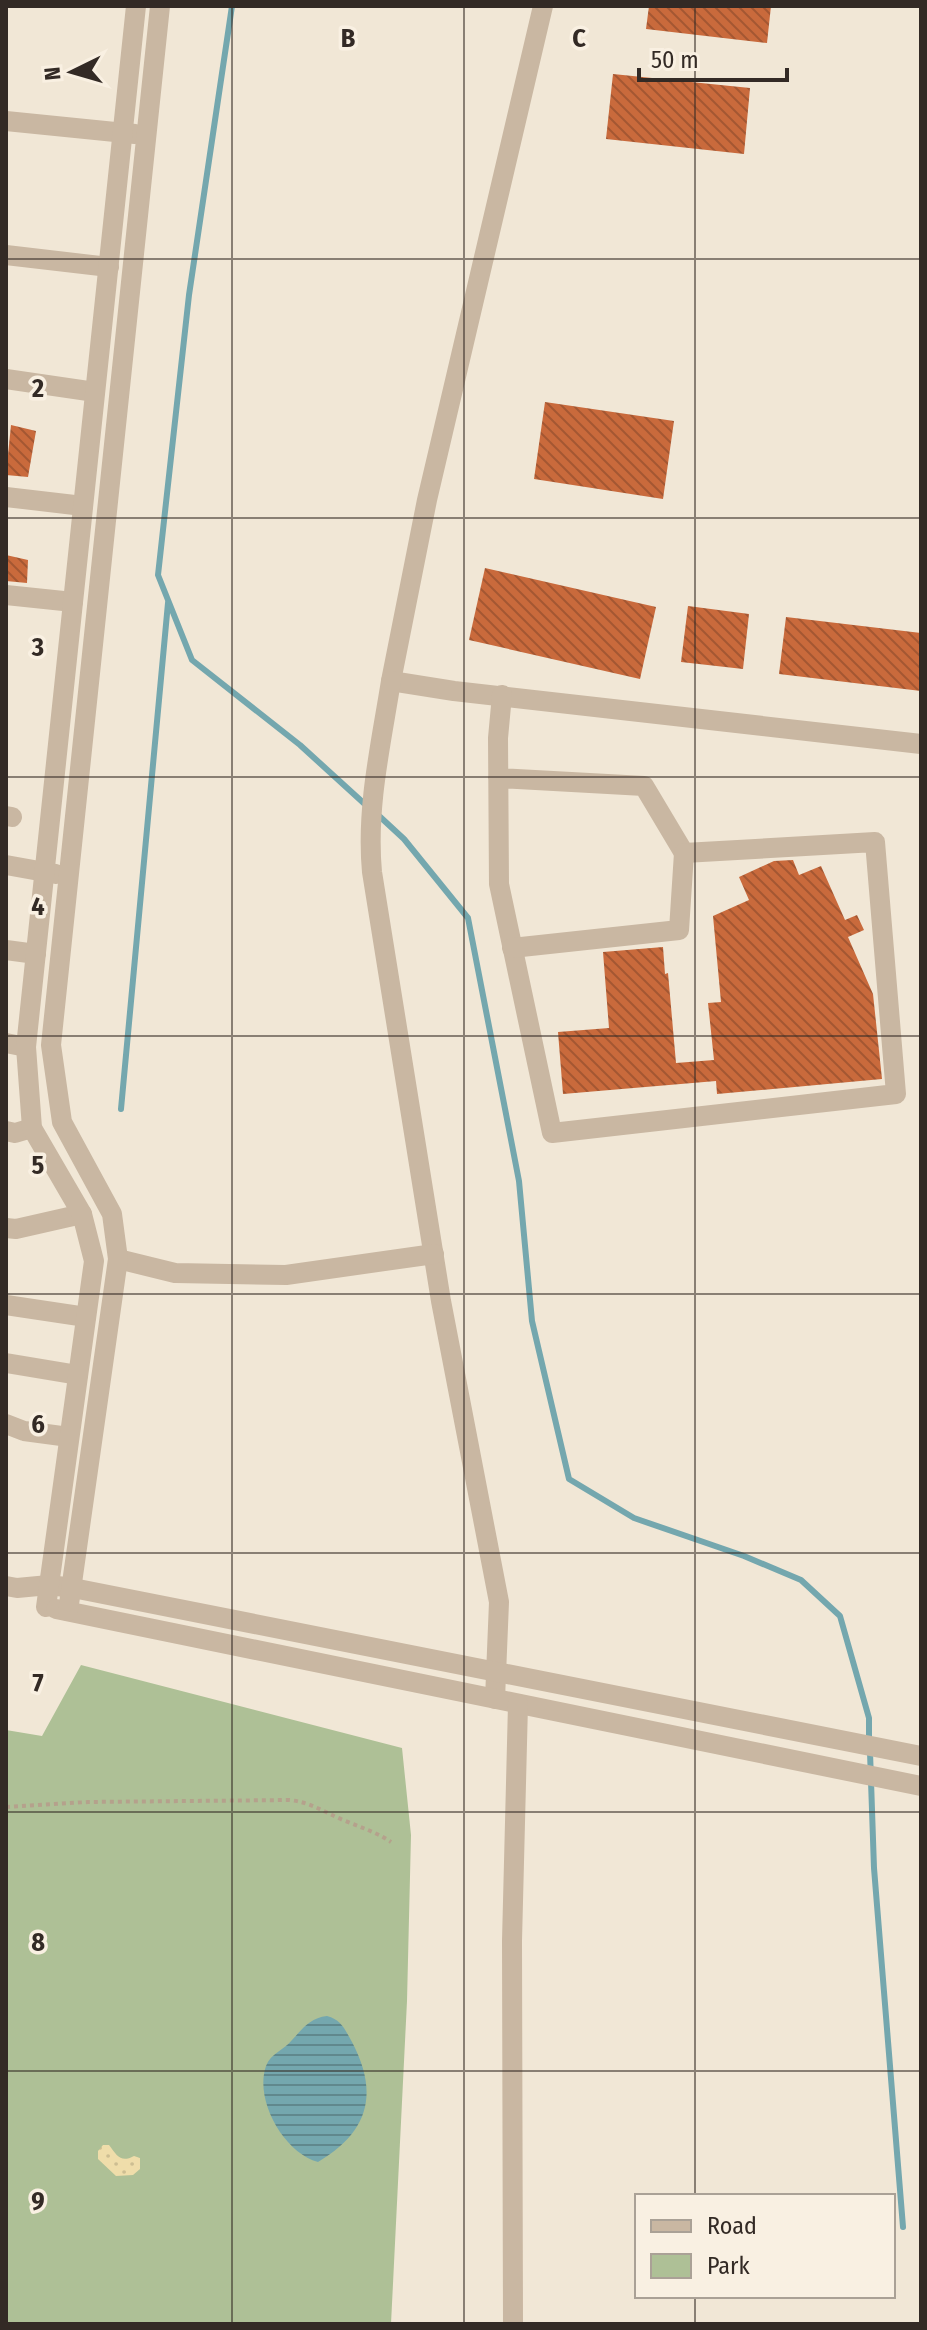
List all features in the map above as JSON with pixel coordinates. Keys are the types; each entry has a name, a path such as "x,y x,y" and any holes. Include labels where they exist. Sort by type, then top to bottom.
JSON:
{"street":[{"path":"46,1607 94,1261 82,1214 32,1128 16,1045 36,954 46,872 136,6"},
{"path":"68,1611 118,1259 112,1214 62,1122 51,1045 160,6"},
{"path":"495,1699 499,1602 434,1254 369,843 371,805 391,681 427,500 543,6"},
{"path":"6,121 147,134"},
{"path":"6,255 109,267"},
{"path":"6,379 95,392"},
{"path":"6,497 83,506"},
{"path":"6,595 73,602"},
{"path":"391,681 921,744"},
{"path":"502,695 498,738 499,884 552,1133 896,1094 875,842 684,853"},
{"path":"498,778 644,786 684,853 679,930 512,948"},
{"path":"6,865 68,877"},
{"path":"6,950 36,954"},
{"path":"6,1131 15,1133 32,1128"},
{"path":"6,1228 16,1229 82,1214"},
{"path":"118,1259 175,1273 286,1275 434,1254"},
{"path":"6,1305 86,1317"},
{"path":"6,1363 78,1375"},
{"path":"6,1424 24,1431 69,1437"},
{"path":"12,1587 49,1585 73,1588 921,1756"},
{"path":"12,1587 46,1607 921,1786"},
{"path":"513,2324 512,1941 518,1704"}],"path":[{"path":"6,1807 88,1802 289,1800 307,1802 391,1842"}],"green space":[{"path":"81,1665 402,1748 411,1835 407,2001 391,2324 6,2324 6,1730 42,1736"}],"sand":[{"path":"103,2145 109,2145 122,2158 140,2158 140,2169 133,2175 116,2176 98,2159 98,2151"}],"water":[{"path":"327,2016 340,2023 352,2042 365,2078 367,2094 364,2110 349,2138 318,2162 306,2157 283,2137 268,2109 263,2080 271,2058 307,2024"}],"building":[{"path":"649,6 771,6 767,43 646,29"},
{"path":"613,74 750,88 744,154 606,139"},
{"path":"545,402 674,421 663,499 534,479"},
{"path":"11,425 36,431 28,477 6,475"},
{"path":"6,555 28,560 27,583 6,581"},
{"path":"485,568 656,607 640,679 469,640"},
{"path":"688,606 749,614 743,669 681,662"},
{"path":"786,617 921,633 921,691 779,674"},
{"path":"793,860 799,875 821,866 845,920 857,915 864,930 848,937 873,994 882,1079 717,1094 716,1081 563,1094 558,1032 609,1028 603,952 663,947 676,1063 714,1060 708,1003 721,1002 713,916 749,900 739,877 774,861"}],"waterway":[{"path":"232,6 189,295 158,575 192,660 300,745 368,807"},
{"path":"121,1109 168,603"},
{"path":"377,814 404,839 468,918 519,1181 532,1321 569,1479 634,1518 744,1556 801,1580 840,1616 869,1718 869,1740"},
{"path":"870,1752 874,1868 903,2227"}]}
